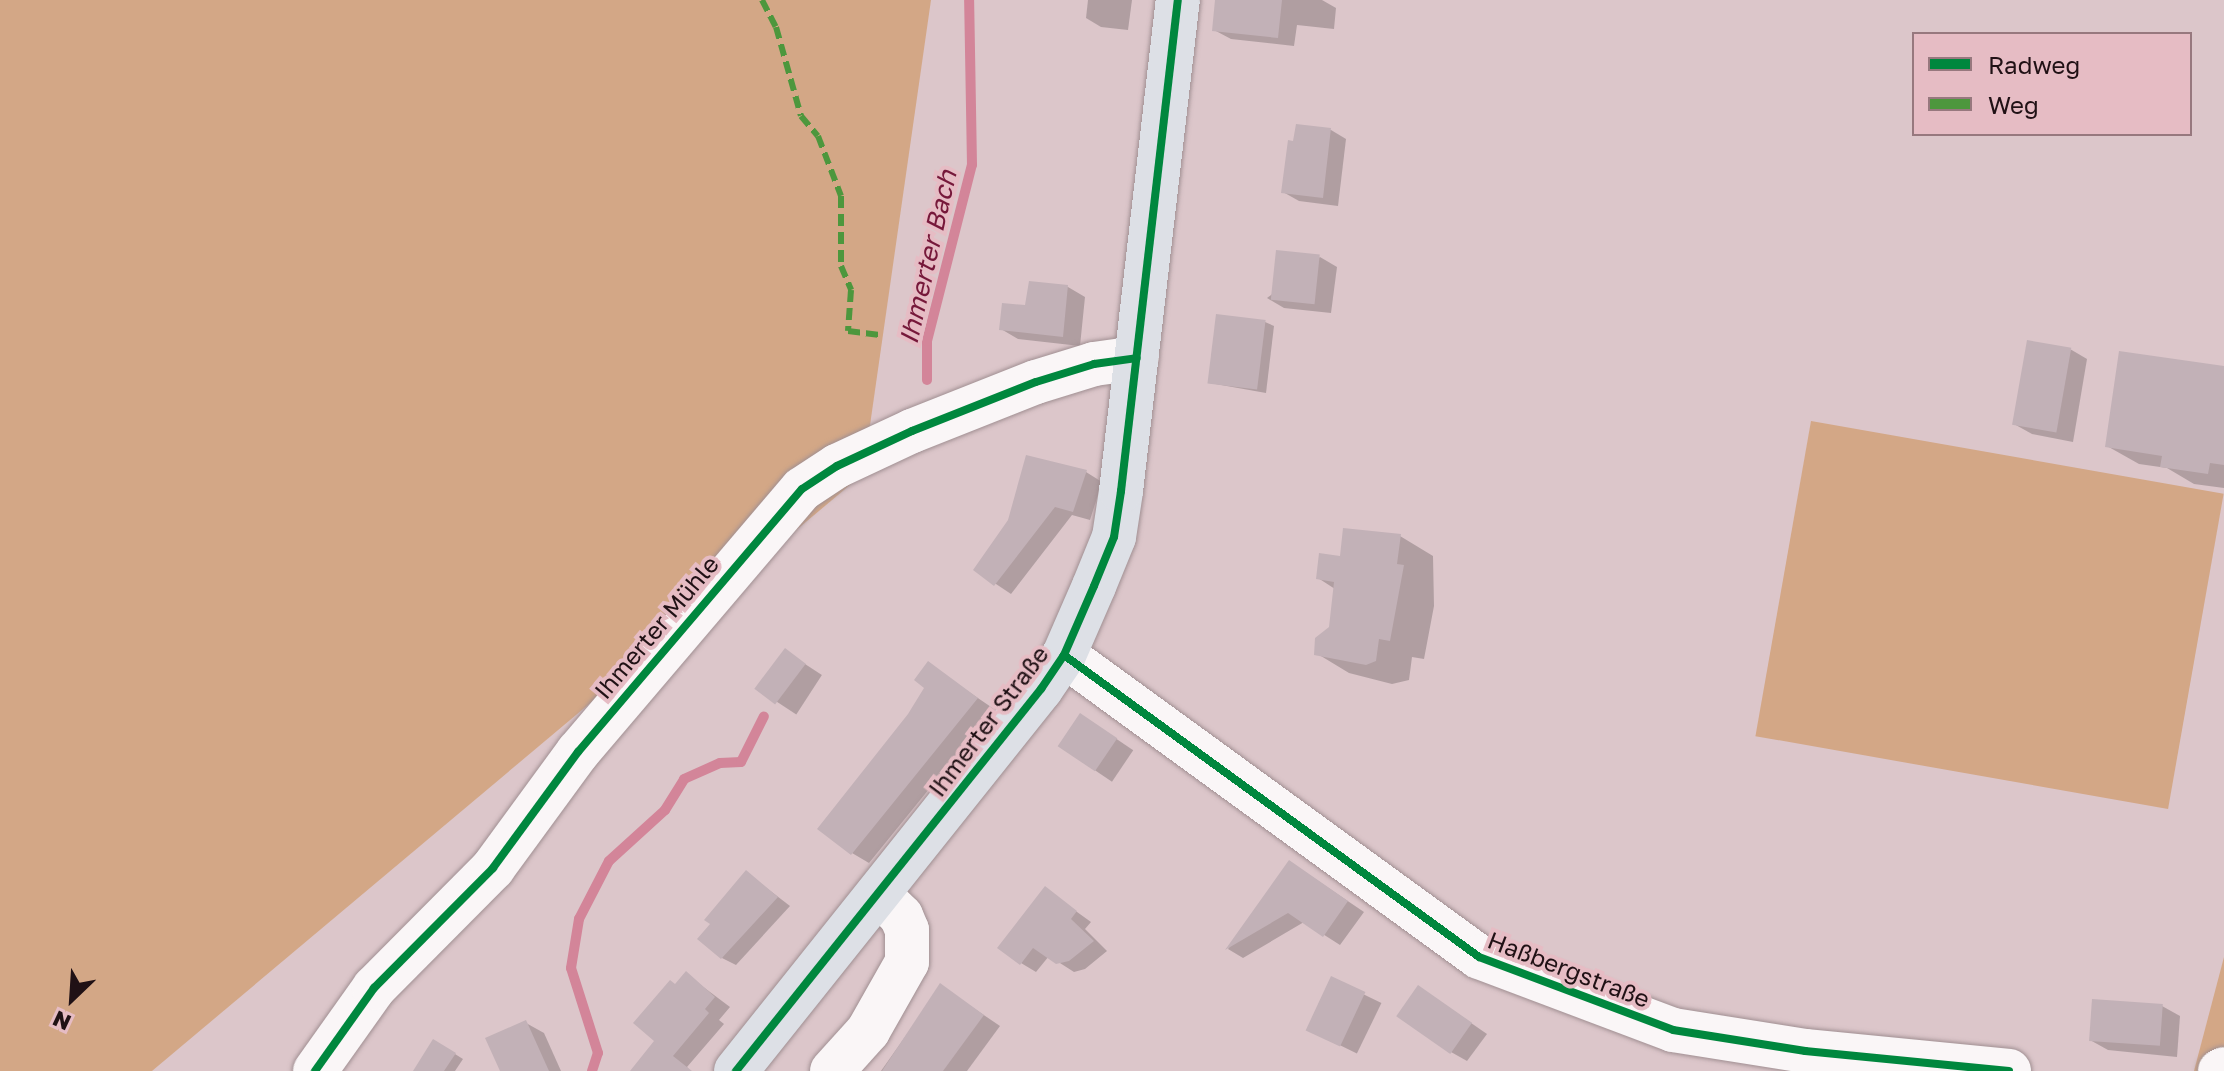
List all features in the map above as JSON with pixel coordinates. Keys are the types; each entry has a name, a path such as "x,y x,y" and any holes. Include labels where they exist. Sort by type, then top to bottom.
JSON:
{"main road":[{"name":"Ihmerter Straße","path":"736,1071 1064,655 1114,537 1178,0"}],"street":[{"name":"Ihmerter Mühle","path":"315,1071 374,988 493,868 578,752 802,489 837,466 912,431 1036,382 1137,358"},
{"name":"Haßbergstraße","path":"1064,655 1479,957 1673,1030 1916,1067 2009,1071"},
{"path":"832,1071 868,1031 907,962 907,930 901,916 878,894"}],"shaded area":[{"path":"0,0 931,0 863,474 152,1071 0,1071"},
{"path":"1811,421 2224,494 2168,809 1755,736"},
{"path":"2224,957 2224,1071 2194,1071"}],"building":[{"path":"1215,0 1282,0 1278,38 1212,31"},
{"path":"1296,124 1331,128 1323,198 1281,193 1288,140 1293,141"},
{"path":"1276,250 1320,255 1315,304 1271,300"},
{"path":"1029,281 1068,285 1063,337 999,330 1002,303 1025,305"},
{"path":"1216,314 1266,320 1257,390 1207,383"},
{"path":"2027,340 2071,348 2056,433 2012,425"},
{"path":"2119,351 2224,366 2224,465 2210,463 2208,474 2160,467 2162,456 2105,447"},
{"path":"1026,455 1087,470 1073,512 1055,507 994,586 973,570 1008,520"},
{"path":"1343,528 1401,534 1397,564 1404,565 1390,641 1379,639 1376,661 1366,665 1314,655 1315,638 1329,627 1334,582 1316,579 1319,553 1340,556"},
{"path":"785,648 806,664 775,704 754,689"},
{"path":"928,661 978,698 851,855 817,829 908,714 924,688 914,680"},
{"path":"1080,713 1117,738 1095,771 1058,746"},
{"path":"1289,860 1348,901 1323,937 1288,913 1225,950"},
{"path":"746,870 778,897 721,959 697,939 710,924 704,920"},
{"path":"1045,886 1077,911 1071,919 1094,941 1069,961 1056,964 1033,948 1020,965 997,948"},
{"path":"686,971 715,997 705,1009 709,1013 673,1056 692,1071 630,1071 654,1041 633,1023 670,980 675,984"},
{"path":"1331,976 1365,992 1340,1046 1306,1030"},
{"path":"940,983 984,1015 943,1071 882,1071"},
{"path":"1418,985 1472,1023 1450,1054 1396,1016"},
{"path":"2092,999 2163,1004 2160,1046 2089,1041"},
{"path":"526,1020 549,1071 500,1071 485,1038"},
{"path":"433,1039 456,1053 444,1071 413,1071"}],"waterway":[{"name":"Ihmerter Bach","path":"927,380 927,341 972,165 969,0"},
{"name":"Ihmerter Bach","path":"592,1071 598,1053 571,968 579,919 609,861 665,810 684,779 720,763 741,762 764,716"}],"marked path":[{"path":"762,0 776,27 801,116 818,136 841,196 841,266 851,290 848,331 880,335"}],"cycle path":[{"path":"736,1071 1041,689 1064,655 1094,586 1114,537 1121,491 1178,0"},
{"path":"315,1071 374,988 493,868 578,752 802,489 837,466 912,431 1036,382 1094,364 1137,358"},
{"path":"1064,655 1479,957 1673,1030 1805,1051 2009,1071"}]}
